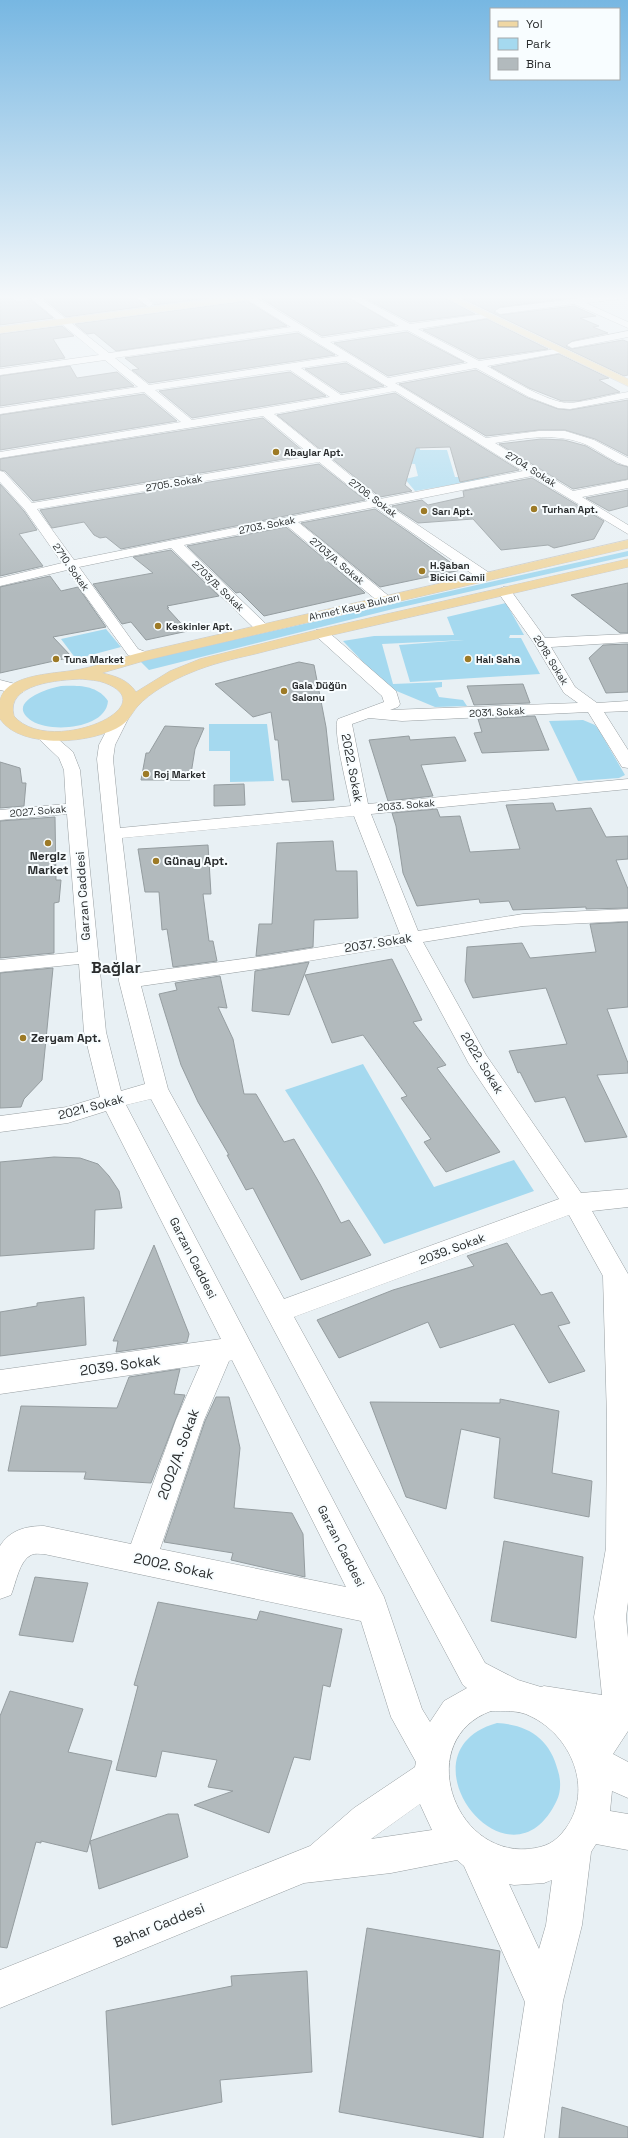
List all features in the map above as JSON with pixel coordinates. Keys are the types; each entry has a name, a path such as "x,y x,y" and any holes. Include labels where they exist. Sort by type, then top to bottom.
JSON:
{"main road":[{"name":"Ahmet Kaya Bulvarı","path":"81,674 143,656 628,544"},
{"name":"Ahmet Kaya Bulvarı","path":"6,724 45,736 78,735 94,732 125,712 153,685 189,667 321,633 628,563"},
{"path":"0,690 18,689 46,678 81,674 99,676 114,681 125,688 130,696 125,712"},
{"path":"6,724 4,707 9,698 18,689"}],"street":[{"path":"0,411 104,395"},
{"path":"155,395 190,424"},
{"path":"334,395 340,399"},
{"path":"0,455 362,395"},
{"name":"2704. Sokak","path":"408,395 486,441 628,530"},
{"path":"533,395 558,405 570,406 628,395"},
{"path":"173,410 196,417 221,419"},
{"path":"147,431 166,420 173,410"},
{"name":"2706. Sokak","path":"265,412 320,458 379,504 486,577"},
{"path":"486,441 515,437 564,435 589,441 628,463"},
{"name":"2705. Sokak","path":"29,507 320,458"},
{"name":"2703. Sokak","path":"0,582 70,565 174,543 379,504 535,472"},
{"name":"2710. Sokak","path":"0,475 29,507 133,652 143,656"},
{"path":"572,495 628,484"},
{"name":"2703/A. Sokak","path":"289,521 385,600"},
{"name":"2703/B. Sokak","path":"174,543 262,628"},
{"name":"2018. Sokak","path":"504,591 541,643 569,690 593,707 628,763"},
{"name":"2022. Sokak","path":"321,633 390,694 392,704 344,722 344,736 360,809 411,938 477,1059 622,1275 621,1419 624,1553 610,1617 624,1710"},
{"path":"541,643 628,638"},
{"path":"0,685 18,689"},
{"name":"2031. Sokak","path":"367,713 402,716 628,706"},
{"path":"125,712 107,744 105,759 129,981 157,1089 474,1674 554,1711 569,1724 581,1741 590,1759 594,1781 594,1804 581,1836 564,1925 544,2001 524,2138"},
{"name":"Garzan Caddesi","path":"45,736 67,756 72,770 95,1032 112,1101 229,1349 373,1608 408,1717 431,1767"},
{"name":"2033. Sokak","path":"112,834 628,784"},
{"name":"2027. Sokak","path":"0,815 76,808"},
{"name":"2037. Sokak","path":"129,981 272,961 523,920 628,915"},
{"path":"0,966 88,957"},
{"name":"2021. Sokak","path":"0,1124 68,1115 157,1089"},
{"name":"2039. Sokak","path":"278,1312 575,1203 628,1198"},
{"name":"2039. Sokak","path":"0,1382 229,1349"},
{"name":"2002/A. Sokak","path":"141,1559 190,1420 229,1349"},
{"name":"2002. Sokak","path":"0,1584 7,1562 14,1551 26,1541 44,1540 373,1608"},
{"path":"544,2001 470,1850 445,1823 435,1800 431,1767 439,1734 452,1716 470,1703 491,1695 624,1710 590,1759"},
{"path":"590,1759 628,1781"},
{"path":"319,1862 366,1820 431,1767"},
{"path":"470,1850 504,1867 530,1869 555,1862 581,1836 628,1832"},
{"name":"Bahar Caddesi","path":"0,1989 304,1865 319,1862 391,1855 470,1850"}],"green space":[{"path":"418,440 420,450 447,450 455,477 491,477 415,491 405,479 418,476 415,464 374,462"},
{"path":"628,551 628,556 393,609 149,670 140,661"},
{"path":"506,603 524,635 510,635 509,638 521,638 540,674 410,682 399,645 464,640 382,644 393,684 442,682 442,687 435,688 439,697 463,700 467,706 435,707 387,687 343,641 374,636 454,635 447,617"},
{"path":"106,629 121,647 76,659 61,639"},
{"path":"61,686 81,686 99,692 108,701 105,710 98,718 88,723 64,727 41,725 32,721 25,714 23,708 25,703 31,698 39,693"},
{"path":"583,720 595,725 599,730 625,775 619,778 578,781 549,721"},
{"path":"209,724 267,724 274,781 230,782 230,751 209,751"},
{"path":"363,1064 434,1187 514,1160 534,1191 384,1244 285,1090"},
{"path":"497,1723 519,1727 528,1731 544,1742 550,1750 560,1778 560,1790 557,1800 537,1827 513,1835 490,1828 471,1810 458,1787 456,1761 468,1739"}],"building":[{"path":"0,395 75,395 0,406"},
{"path":"145,395 177,421 0,450 0,415"},
{"path":"164,395 324,395 326,396 192,418"},
{"path":"385,395 398,395 519,470 460,482 450,447 416,448 405,485 412,491 380,497 277,415"},
{"path":"417,395 522,395 558,409 570,410 628,400 628,456 595,439 565,430 539,430 486,436"},
{"path":"546,395 607,395 578,401 562,401"},
{"path":"263,418 308,455 33,501 5,471 0,470 0,459"},
{"path":"541,439 564,440 586,446 617,464 628,467 628,479 573,489 499,444"},
{"path":"319,464 365,500 121,549 106,537 100,538 94,535 84,522 52,528 40,510"},
{"path":"532,478 604,521 594,539 554,548 548,545 501,550 473,519 418,523 392,506 422,500 428,505 464,497 463,491"},
{"path":"0,484 24,511 37,530 19,534 43,566 0,576"},
{"path":"628,490 628,506 609,511 586,498"},
{"path":"375,509 461,570 380,587 301,523"},
{"path":"286,527 365,593 264,616 240,592 236,593 187,546"},
{"path":"171,550 219,596 167,606 169,608 167,608 188,631 146,640 131,622 122,624 93,584 153,573 133,557"},
{"path":"50,576 61,591 78,587 106,627 53,637 72,657 0,673 0,587"},
{"path":"628,583 628,633 620,633 571,595"},
{"path":"628,644 628,692 606,693 589,658 603,645"},
{"path":"299,662 314,665 326,727 334,800 292,802 289,780 282,780 278,740 275,740 271,712 253,717 215,684"},
{"path":"523,684 530,703 474,705 467,686"},
{"path":"535,716 549,750 482,753 474,733 482,732 478,719"},
{"path":"165,726 204,728 195,749 190,780 141,780 146,753 149,753"},
{"path":"409,736 410,740 455,737 466,761 421,765 433,796 388,801 369,740"},
{"path":"0,762 20,768 22,783 26,783 24,806 0,808"},
{"path":"244,784 245,805 214,806 214,785"},
{"path":"553,803 556,811 591,808 606,837 628,836 628,859 616,860 628,889 628,908 586,909 586,907 513,910 509,901 480,903 479,899 417,906 403,873 396,826 392,813 437,809 440,817 460,816 470,852 520,849 506,805"},
{"path":"55,817 56,880 61,880 59,902 54,903 54,953 0,958 0,821"},
{"path":"333,841 336,871 357,871 358,918 314,920 313,947 256,956 259,924 272,924 277,843"},
{"path":"208,845 211,894 203,894 209,941 213,941 217,961 173,967 167,929 162,930 159,892 145,892 138,849"},
{"path":"628,922 628,1007 607,1009 628,1063 628,1073 597,1075 627,1137 585,1142 565,1097 535,1102 520,1072 518,1073 509,1051 567,1044 546,988 473,998 465,981 467,947 522,943 530,958 596,952 590,924"},
{"path":"392,959 422,1020 413,1022 446,1065 437,1068 500,1152 446,1172 424,1142 431,1139 401,1098 407,1096 363,1035 332,1043 305,975"},
{"path":"309,962 289,1015 252,1011 255,971"},
{"path":"53,968 42,1080 24,1099 21,1107 0,1108 0,973"},
{"path":"220,976 227,1008 218,1007 233,1039 244,1094 256,1094 284,1142 294,1139 341,1223 349,1220 371,1255 301,1280 253,1188 246,1190 227,1155 229,1155 198,1102 181,1065 159,994 177,990 175,983"},
{"path":"54,1157 80,1158 98,1164 109,1176 119,1191 122,1208 95,1210 94,1249 0,1256 0,1162"},
{"path":"507,1243 541,1295 552,1292 570,1323 558,1326 585,1371 549,1383 514,1324 440,1348 428,1322 339,1358 317,1320 393,1290 474,1266 467,1256"},
{"path":"154,1245 189,1334 187,1342 116,1352 118,1341 113,1341"},
{"path":"84,1297 86,1345 0,1356 0,1312 37,1306 37,1303"},
{"path":"180,1369 174,1394 185,1395 151,1483 84,1479 86,1472 8,1471 21,1406 117,1408 129,1377"},
{"path":"216,1397 229,1397 240,1448 234,1508 292,1513 303,1534 305,1577 231,1560 233,1553 164,1542 205,1421"},
{"path":"500,1399 559,1411 552,1473 592,1481 589,1517 494,1498 500,1438 461,1429 446,1509 406,1497 370,1402 500,1403"},
{"path":"504,1541 583,1557 576,1638 491,1621"},
{"path":"35,1577 88,1583 73,1642 19,1635"},
{"path":"158,1602 257,1620 260,1611 342,1629 330,1687 323,1685 310,1760 294,1757 269,1833 194,1805 233,1791 208,1787 217,1760 162,1751 156,1777 116,1770 138,1686 134,1685"},
{"path":"10,1691 83,1709 68,1752 112,1761 87,1852 41,1841 41,1843 36,1842 7,1948 0,1947 0,1716"},
{"path":"168,1814 178,1814 188,1857 99,1889 90,1841"},
{"path":"367,1928 500,1951 483,2138 339,2112"},
{"path":"307,1971 312,2072 220,2080 222,2102 112,2125 106,2011 232,1986 231,1976"},
{"path":"562,2107 628,2127 628,2138 559,2138"}],"place":[{"name":"Abaylar Apt.","path":"276,452"},
{"name":"Turhan Apt.","path":"534,509"},
{"name":"Sarı Apt.","path":"424,511"},
{"name":"H.Şaban Bicici Camii","path":"422,571"},
{"name":"Keskinler Apt.","path":"158,626"},
{"name":"Tuna Market","path":"56,659"},
{"name":"Halı Saha","path":"468,659"},
{"name":"Gala Düğün Salonu","path":"284,691"},
{"name":"Roj Market","path":"146,774"},
{"name":"Nergiz Market","path":"48,843"},
{"name":"Günay Apt.","path":"156,861"},
{"name":"Zeryam Apt.","path":"23,1038"}],"district":[{"name":"Bağlar","path":"116,967"}]}
